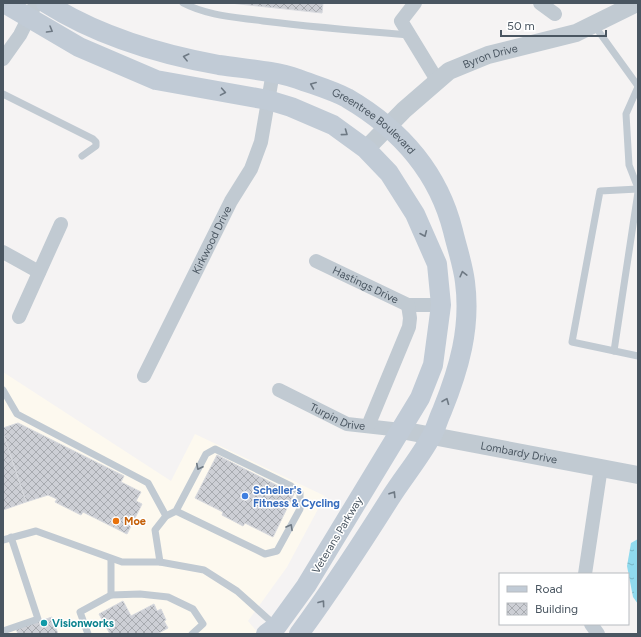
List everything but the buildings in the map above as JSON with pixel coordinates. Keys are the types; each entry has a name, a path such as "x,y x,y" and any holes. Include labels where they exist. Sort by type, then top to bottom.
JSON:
{"main road":[{"path":"4,3 32,10 79,47 156,80 268,100 291,107 333,125 366,148 389,173 415,214 437,264 441,305 433,365 420,398 401,430"},
{"name":"Greentree Boulevard","path":"46,3 73,20 127,42 218,65 273,72 296,78 344,97 388,128 409,146 431,174 447,208 465,282 466,312 464,342 457,374 431,437"},
{"name":"Veterans Parkway","path":"276,631 306,586 401,430"},
{"path":"299,634 334,586 405,474 431,437"}],"street":[{"path":"415,3 401,21 437,80"},
{"path":"540,3 555,14"},
{"name":"Byron Drive","path":"366,148 388,128 404,110 449,71 488,55 576,33 637,3"},
{"path":"3,59 20,35 32,10"},
{"name":"Kirkwood Drive","path":"144,376 231,201 251,169 261,142 273,72"},
{"path":"19,317 61,224"},
{"path":"3,252 39,272"},
{"name":"Hastings Drive","path":"316,261 408,305 441,305"},
{"path":"368,426 409,327 410,318 408,305"},
{"name":"Turpin Drive","path":"279,390 347,424 401,430"},
{"name":"Lombardy Drive","path":"401,430 431,437 638,475"},
{"path":"585,573 601,468"},
{"path":"592,625 598,634"}],"lane":[{"path":"183,3 208,13 223,16 307,26 410,35"},
{"path":"594,25 638,86 626,114 629,165 638,190 614,351"},
{"path":"3,94 93,139 96,142 96,146 82,156"},
{"path":"638,190 600,191 572,342 638,356"},
{"path":"3,390 17,414 148,483 166,516"},
{"path":"160,562 155,530 166,516 176,511 206,454 215,449 284,482 300,493 300,509 277,551 265,554 176,511"},
{"path":"3,540 36,531 122,562 160,562 204,570 237,591 276,631"},
{"path":"3,631 38,618 11,537"},
{"path":"111,558 111,595"},
{"path":"88,634 80,612 111,595 140,594 168,597 193,609 203,624 192,634"}],"shaded area":[{"path":"3,372 171,481 195,434 325,496 287,567 248,621 259,634 3,634"}],"water":[{"path":"638,539 638,604 633,597 627,566 631,543"}],"place":[{"name":"Scheller's Fitness & Cycling","path":"245,496"},
{"name":"Moe","path":"116,521"},
{"name":"Visionworks","path":"44,623"}]}
